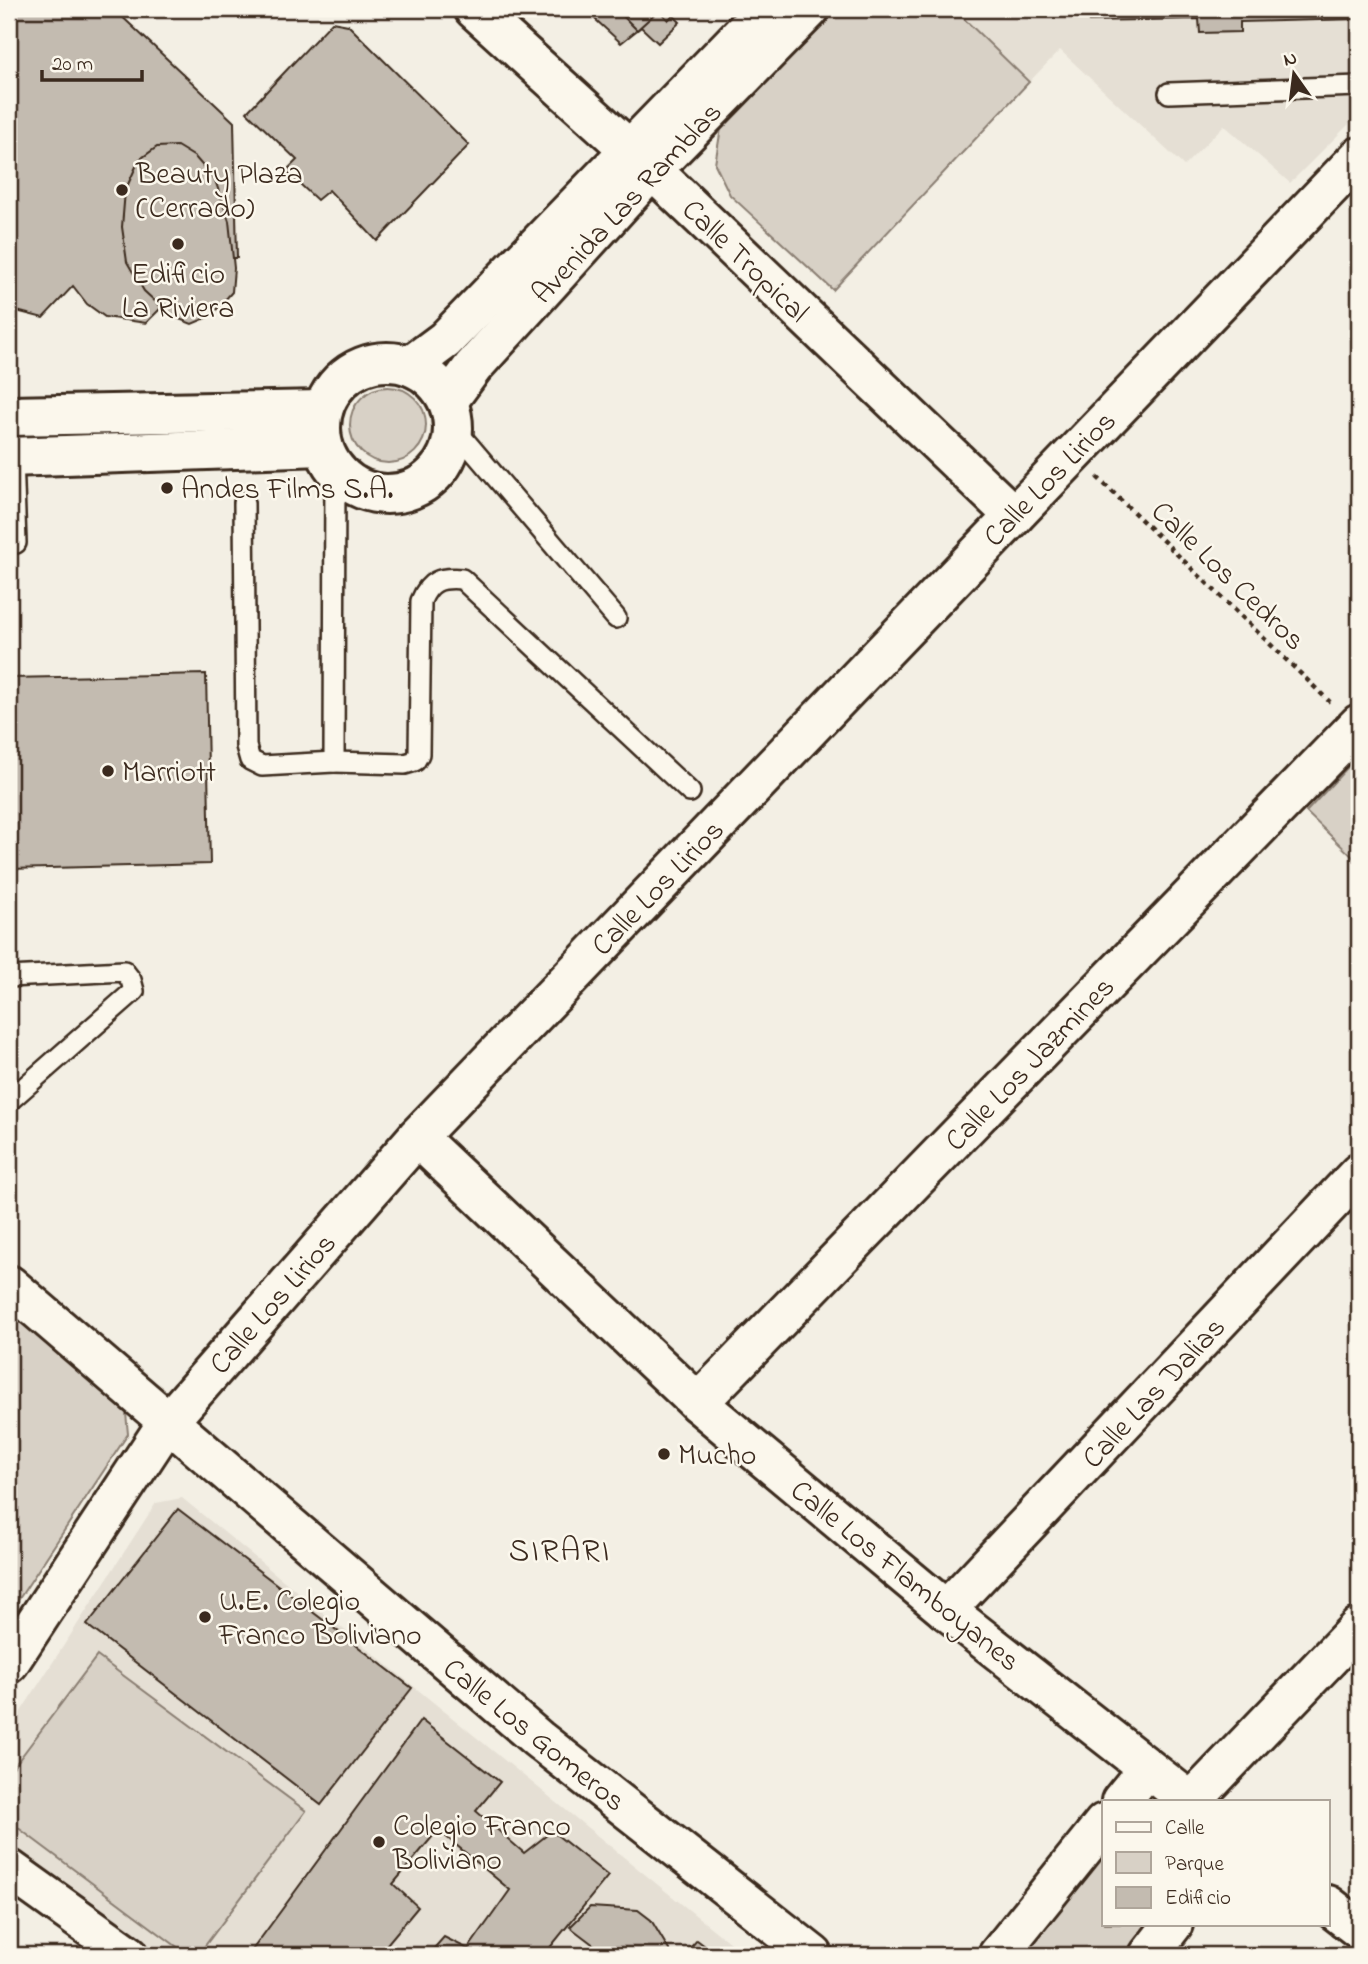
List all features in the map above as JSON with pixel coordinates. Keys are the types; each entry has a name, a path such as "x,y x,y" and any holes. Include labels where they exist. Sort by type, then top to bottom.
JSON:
{"street":[{"name":"Calle Tropical","path":"474,9 641,160 1014,516"},
{"name":"Avenida Las Ramblas","path":"451,414 473,367 766,9"},
{"name":"Avenida Las Ramblas","path":"411,366 445,340 810,9"},
{"name":"Calle Los Lirios","path":"9,1663 167,1423 417,1137 1359,156"},
{"path":"383,362 411,366 433,380 451,414 448,454 433,476 410,490 383,494 356,486 327,442 336,386 357,369 383,362"},
{"path":"9,416 327,442"},
{"path":"11,457 327,442"},
{"name":"Calle Los Jazmines","path":"698,1403 1357,725"},
{"name":"Calle Los Flamboyanes","path":"417,1137 698,1403 946,1610 1190,1800"},
{"name":"Calle Las Dalias","path":"946,1610 1359,1173"},
{"name":"Calle Los Gomeros","path":"9,1285 538,1739 813,1955"},
{"path":"1192,1800 1359,1626"},
{"path":"1122,1800 1147,1769"},
{"path":"999,1955 1102,1826"},
{"path":"9,1869 130,1955"},
{"path":"1330,1907 1359,1929"},
{"path":"1149,1955 1171,1926"}],"lane":[{"path":"1169,93 1359,86"},
{"path":"451,414 617,618"},
{"path":"327,442 334,762"},
{"path":"11,457 16,543"},
{"path":"244,502 246,746 250,760 262,766 334,762 405,764 415,761 419,754 421,601 433,582 444,578 462,579 690,792"},
{"path":"9,977 124,971 131,980 134,991 9,1101"}],"path":[{"name":"Calle Los Cedros","path":"1073,453 1357,725"}],"shaded area":[{"path":"954,9 1359,9 1359,114 1290,183 1224,125 1184,166 1060,50 1029,82"},
{"name":"U.E. Colegio Franco Boliviano","path":"182,1498 745,1955 162,1955 9,1845 9,1730 156,1503"}],"green space":[{"path":"835,9 954,9 1029,82 833,290 730,195 715,164 721,128"},
{"path":"388,387 403,390 415,398 423,410 426,425 423,440 415,452 403,460 388,463 373,460 361,452 353,440 350,425 353,410 361,398 373,390"},
{"path":"1359,755 1359,863 1306,812"},
{"path":"9,1309 126,1413 128,1434 9,1614"},
{"path":"97,1656 306,1811 198,1955 188,1955 9,1821 9,1773"},
{"path":"1102,1851 1102,1926 1148,1926 1126,1955 1018,1955"}],"building":[{"name":"Beauty Plaza (Cerrado)","path":"114,9 234,122 237,258 222,258 223,299 174,295 146,323 105,317 87,304 73,286 43,318 13,310 9,305 9,10"},
{"path":"584,9 667,9 680,22 658,43 641,27 621,43"},
{"path":"616,9 679,9 668,20 659,10 637,30"},
{"path":"1048,9 1359,9 1359,19 1240,22 1240,32 1200,33 1199,19 1089,21 1089,11"},
{"path":"332,22 348,25 469,145 377,241 329,190 317,200 286,171 297,160 247,112"},
{"name":"Edificio La Riviera","path":"177,146 195,157 215,180 229,221 234,268 232,292 211,316 192,324 171,316 144,291 127,262 122,227 125,191 139,160 157,147"},
{"name":"Marriott","path":"206,674 210,864 9,869 9,678"},
{"path":"178,1509 412,1688 321,1805 87,1625"},
{"name":"Colegio Franco Boliviano","path":"421,1720 500,1782 476,1811 524,1853 552,1831 608,1876 544,1955 428,1955 444,1937 468,1949 510,1890 438,1830 393,1884 418,1907 378,1955 250,1953"},
{"path":"590,1907 638,1910 651,1920 672,1955 607,1955 570,1927"},
{"path":"697,1940 717,1955 684,1955"}],"place":[{"name":"Beauty Plaza (Cerrado)","path":"122,190"},
{"name":"Edificio La Riviera","path":"178,244"},
{"name":"Andes Films S.A.","path":"167,488"},
{"name":"Marriott","path":"108,771"},
{"name":"Mucho","path":"664,1454"},
{"name":"U.E. Colegio Franco Boliviano","path":"205,1617"},
{"name":"Colegio Franco Boliviano","path":"379,1842"}],"district":[{"name":"SIRARI","path":"560,1549"}]}
